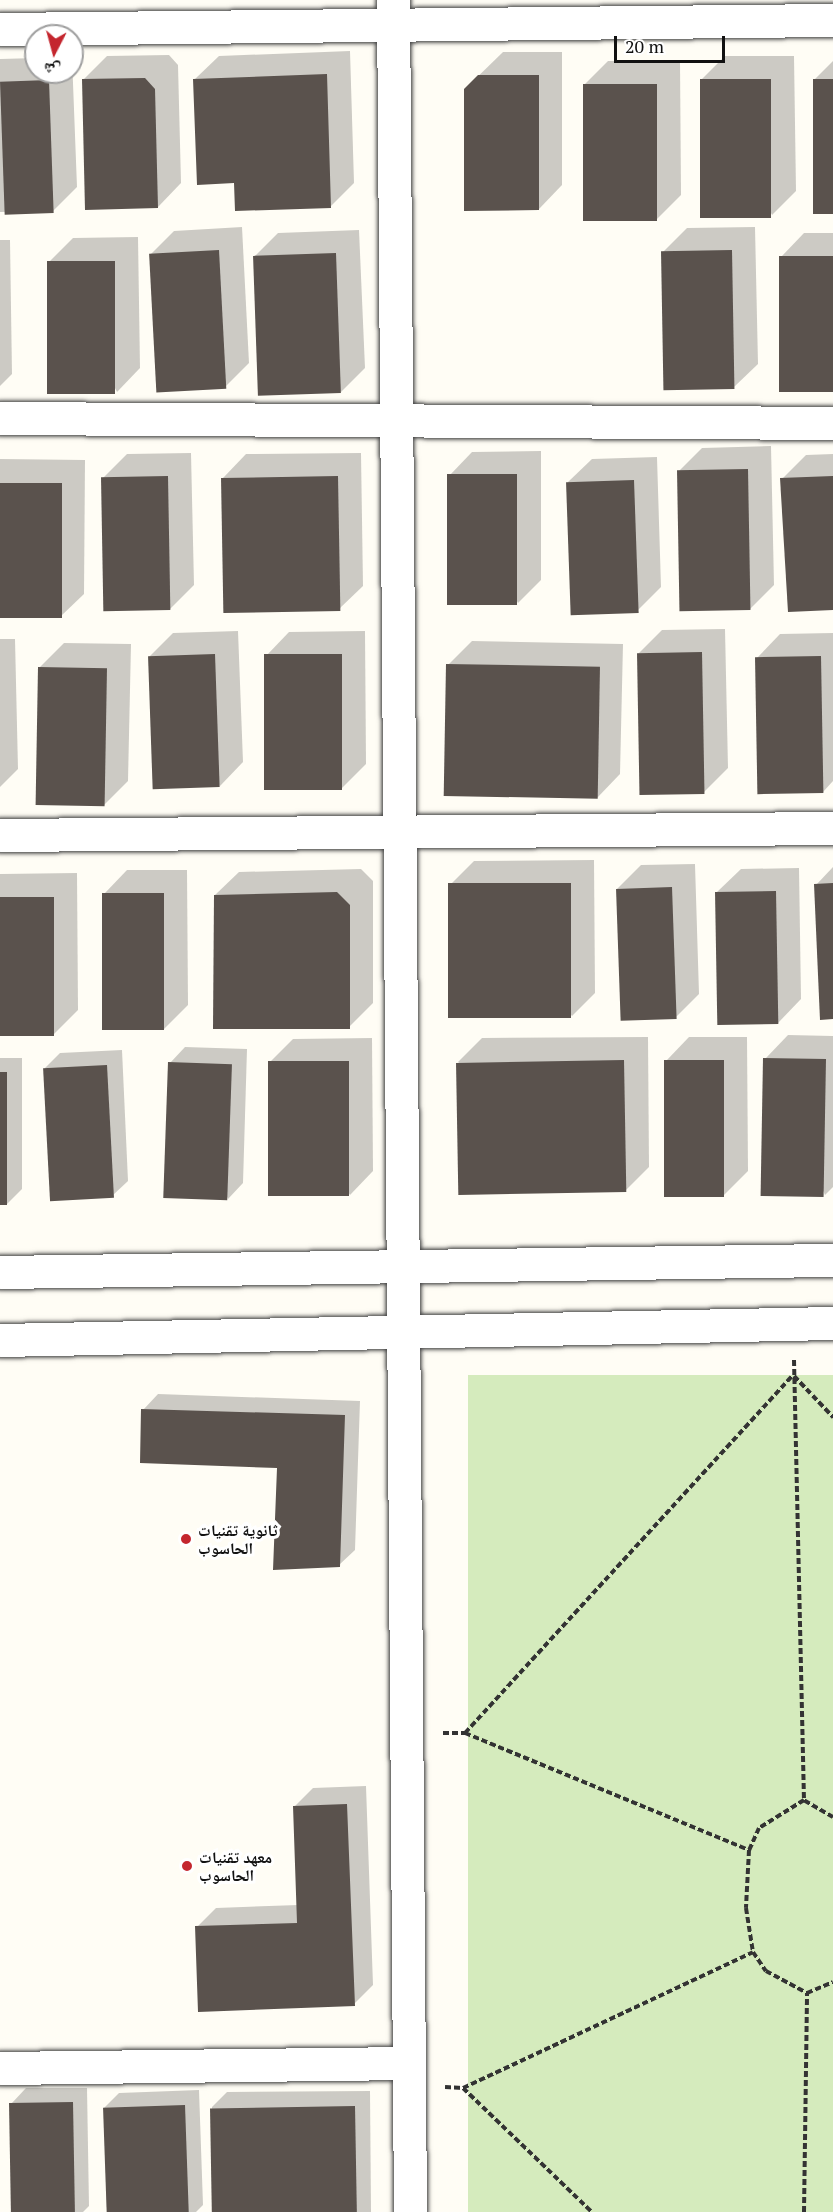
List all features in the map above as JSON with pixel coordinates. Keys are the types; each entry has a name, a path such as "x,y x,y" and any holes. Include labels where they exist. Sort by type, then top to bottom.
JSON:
{"street":[{"path":"393,12 410,2212"},
{"path":"0,29 57,14 393,12 833,20"},
{"path":"0,418 833,423"},
{"path":"0,835 833,828"},
{"path":"0,1272 833,1260"},
{"path":"0,1340 833,1323"},
{"path":"0,2068 409,2063"}],"path":[{"path":"794,1375 833,1417"},
{"path":"794,1375 804,1800"},
{"path":"748,1850 465,1733 794,1375"},
{"path":"804,1800 833,1817"},
{"path":"804,1800 759,1828 748,1850 746,1908 753,1952 766,1971 807,1992 833,1982"},
{"path":"592,2212 463,2088 753,1952"},
{"path":"804,2212 807,1992"}],"green space":[{"path":"468,1375 833,1375 833,2212 468,2212"}],"building":[{"path":"327,74 331,208 235,211 234,183 197,185 193,79"},
{"path":"478,75 539,75 539,210 464,211 464,89"},
{"path":"145,78 155,89 158,208 85,210 82,84 84,79"},
{"path":"700,79 771,79 771,218 700,218"},
{"path":"813,79 833,79 833,214 813,214"},
{"path":"24,81 24,84 49,84 54,213 5,215 0,82"},
{"path":"583,84 657,84 657,221 583,221"},
{"path":"219,250 226,389 156,392 149,254"},
{"path":"732,250 734,389 663,390 661,251"},
{"path":"336,253 341,393 258,396 253,256"},
{"path":"779,256 833,256 833,392 779,392"},
{"path":"47,261 115,261 115,394 47,394"},
{"path":"748,469 750,610 679,611 677,470"},
{"path":"447,474 517,474 517,605 447,605"},
{"path":"168,476 170,610 103,611 101,477"},
{"path":"338,476 340,611 223,613 221,478"},
{"path":"833,476 833,610 788,612 780,478"},
{"path":"634,480 639,613 571,615 566,482"},
{"path":"0,483 62,483 62,618 0,618"},
{"path":"702,652 704,794 639,795 637,653"},
{"path":"215,654 220,787 153,789 148,656"},
{"path":"264,654 342,654 342,790 264,790"},
{"path":"821,656 823,793 757,794 755,657"},
{"path":"446,664 600,667 598,799 444,796"},
{"path":"38,667 107,668 105,806 36,805"},
{"path":"448,883 571,883 571,1018 448,1018"},
{"path":"833,883 833,1019 820,1020 814,884"},
{"path":"672,887 677,1019 621,1021 616,889"},
{"path":"776,891 778,1024 717,1025 715,892"},
{"path":"337,892 350,905 350,1029 213,1029 214,895"},
{"path":"102,893 164,893 164,1030 102,1030"},
{"path":"0,897 54,897 54,1036 0,1036"},
{"path":"763,1058 826,1059 824,1197 761,1196"},
{"path":"624,1060 626,1192 458,1195 456,1063"},
{"path":"664,1060 724,1060 724,1197 664,1197"},
{"path":"268,1061 349,1061 349,1196 268,1196"},
{"path":"168,1062 232,1064 227,1200 163,1198"},
{"path":"107,1065 114,1198 50,1201 43,1068"},
{"path":"0,1072 7,1072 7,1205 0,1205"},
{"path":"141,1409 345,1415 340,1567 273,1570 277,1468 140,1463"},
{"path":"347,1804 355,2006 198,2012 195,1926 297,1923 293,1806"},
{"path":"73,2102 75,2212 11,2212 9,2103"},
{"path":"185,2105 189,2212 107,2212 103,2108"},
{"path":"355,2106 357,2212 212,2212 210,2109"}],"place":[{"name":"ثانوية تقنيات الحاسوب","path":"186,1539"},
{"name":"معهد تقنيات الحاسوب","path":"187,1866"}]}
